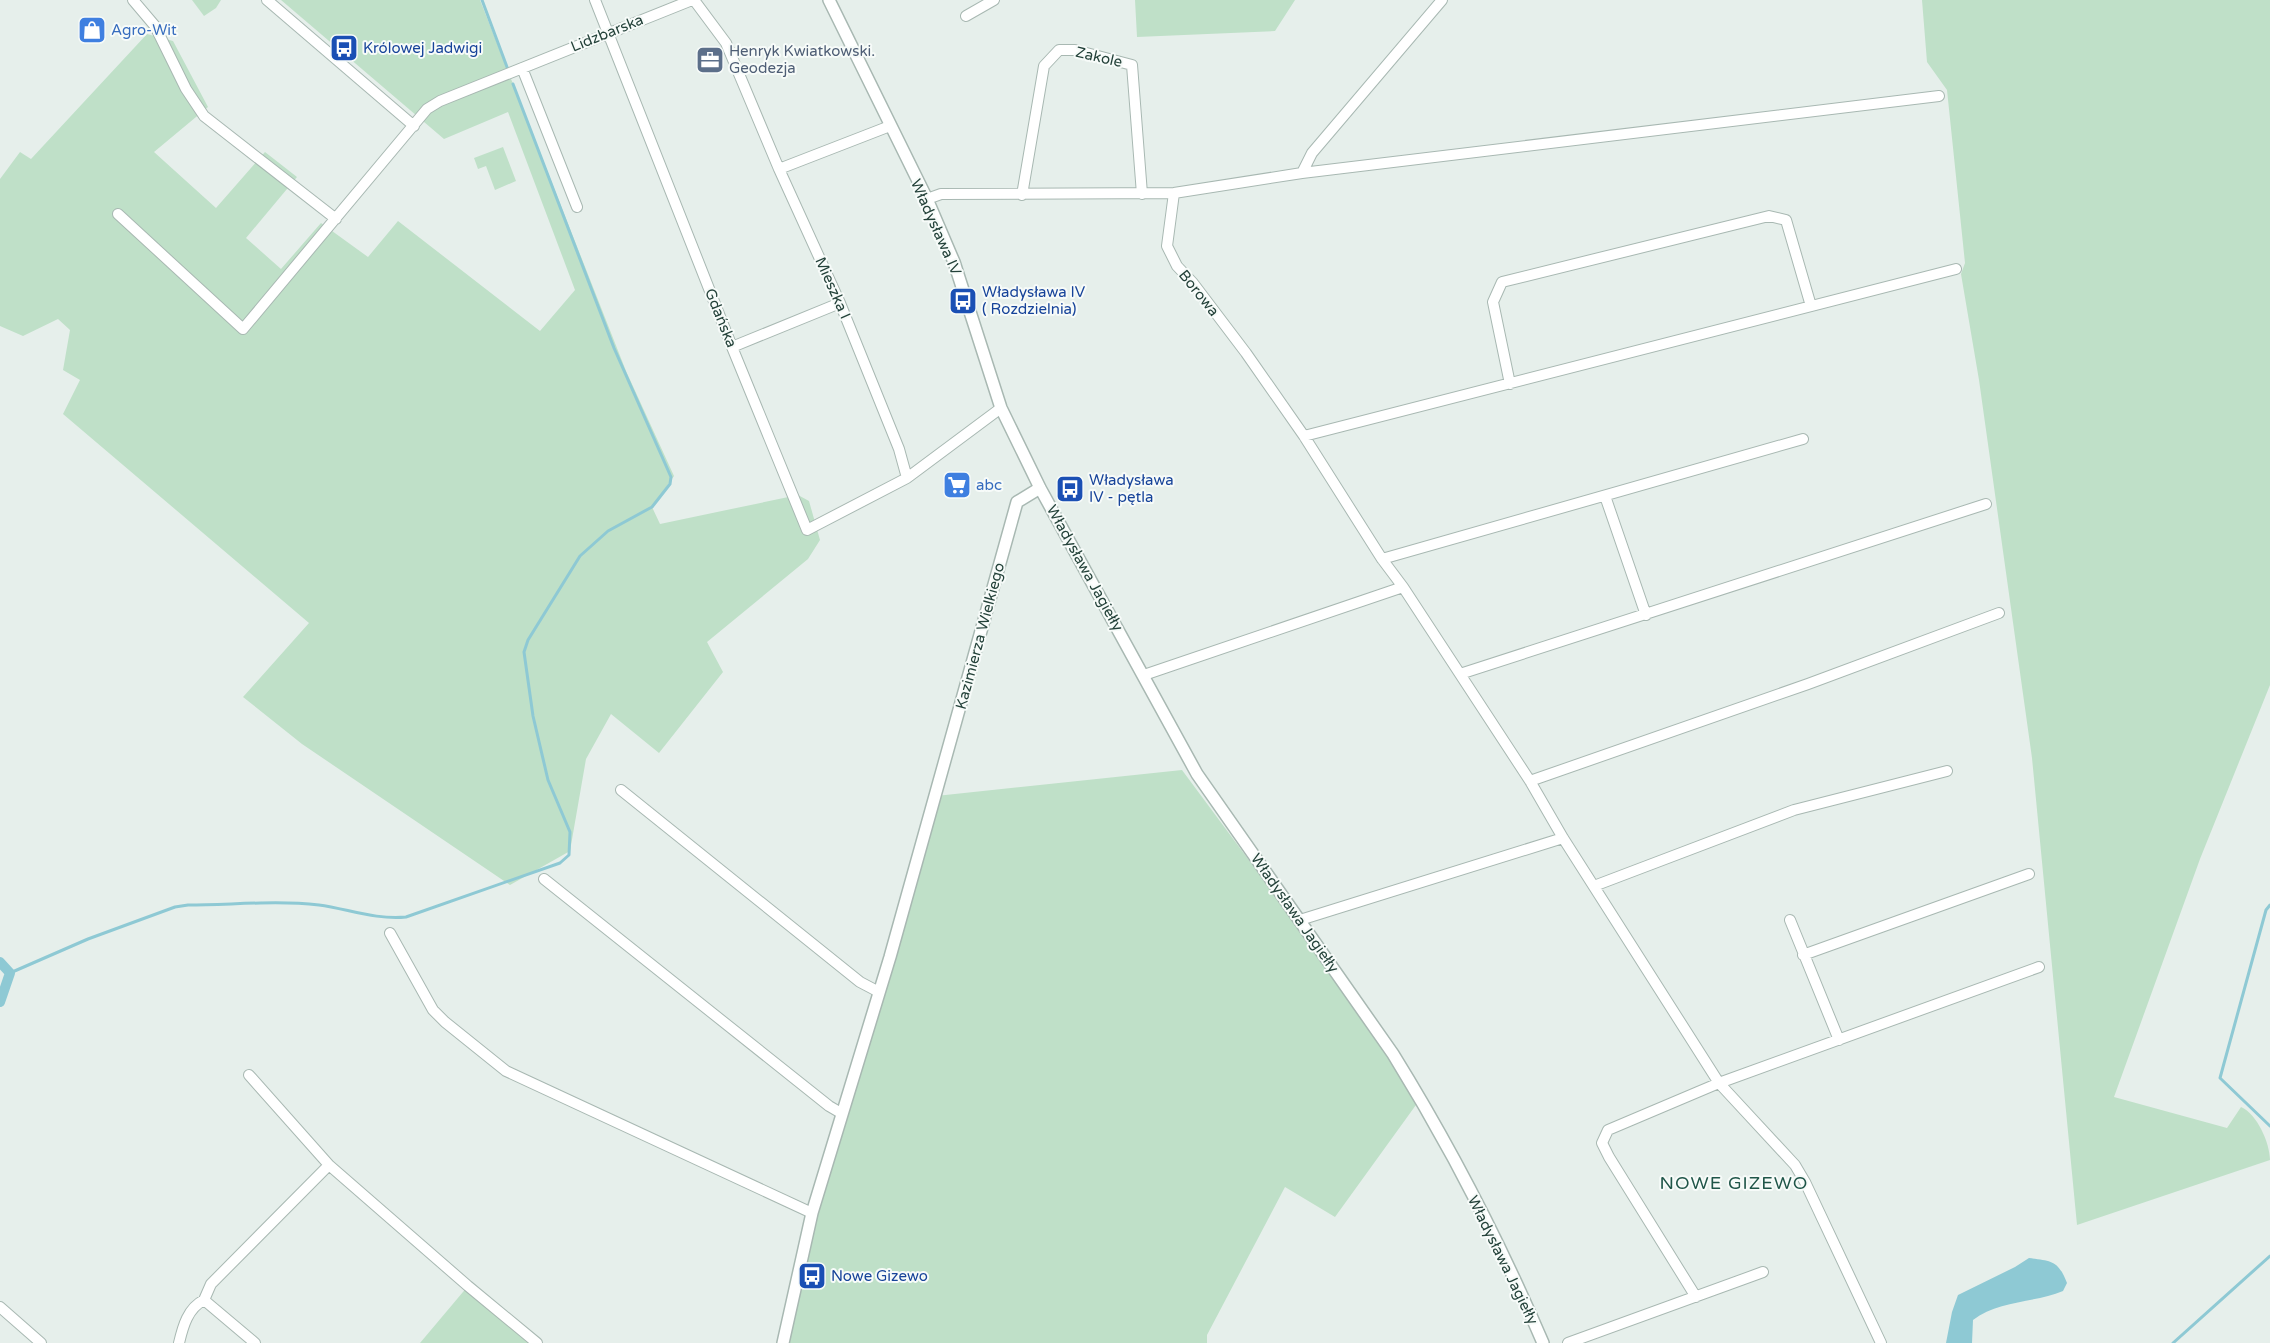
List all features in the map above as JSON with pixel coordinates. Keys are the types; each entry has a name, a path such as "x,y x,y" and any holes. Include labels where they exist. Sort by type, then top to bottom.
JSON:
{"street":[{"path":"133,0 154,26 186,89 204,116 336,219"},
{"path":"267,0 414,126"},
{"name":"Gdańska","path":"595,0 732,347 807,530 907,478"},
{"name":"Lidzbarska","path":"118,214 244,330 427,109 440,101 693,0"},
{"name":"Mieszka I","path":"693,0 726,43 779,169 840,303 899,450 907,478"},
{"name":"Władysława IV","path":"828,0 927,199 954,262 1001,408 1040,488"},
{"path":"966,16 994,0"},
{"path":"1302,173 1312,153 1442,0"},
{"name":"Zakole","path":"1022,195 1044,66 1059,50 1075,50 1132,65 1142,194"},
{"path":"522,68 577,207"},
{"path":"927,199 941,194 1174,193 1302,173 1940,96"},
{"path":"779,169 890,126"},
{"name":"Borowa","path":"1174,193 1167,246 1177,266 1193,283 1246,353 1304,436 1382,558 1530,781 1563,838 1719,1082 1800,1173 1881,1343"},
{"path":"1510,384 1493,302 1502,282 1540,272 1769,216 1786,220 1811,306"},
{"path":"1304,436 1956,269"},
{"path":"732,347 840,303"},
{"path":"907,478 1001,408"},
{"path":"1382,558 1605,496 1803,438"},
{"name":"Władysława Jagiełły","path":"1040,488 1197,774 1394,1054 1421,1098 1502,1252 1543,1343"},
{"name":"Kazimierza Wielkiego","path":"783,1343 812,1213 936,796 1017,502 1040,488"},
{"path":"1605,496 1646,615"},
{"path":"1460,674 1986,504"},
{"path":"1144,675 1403,587"},
{"path":"1530,781 1808,684 2000,613"},
{"path":"1594,886 1794,810 1947,771"},
{"path":"621,790 860,982 879,992"},
{"path":"1300,920 1563,838"},
{"path":"1803,955 2029,874"},
{"path":"544,879 829,1106 841,1113"},
{"path":"1790,920 1839,1040"},
{"path":"390,933 433,1010 445,1022 506,1071 812,1213"},
{"path":"1696,1297 1602,1143 1608,1130 1719,1082 2039,967"},
{"path":"249,1075 329,1165 468,1286 537,1343"},
{"path":"179,1343 183,1323 197,1303 204,1300 210,1284 329,1165"},
{"path":"1568,1343 1763,1272"},
{"path":"204,1300 255,1343"},
{"path":"0,1307 41,1343"}],"green space":[{"path":"192,0 221,0 216,8 204,16"},
{"path":"281,0 480,0 626,371 674,476 652,507 660,524 798,495 809,501 820,540 808,559 707,642 723,672 659,753 611,714 586,759 570,851 510,885 302,744 243,697 309,623 63,414 80,380 63,370 70,330 58,319 23,336 0,326 0,179 20,152 31,159 147,34 173,41 208,107 154,152 216,208 265,152 297,177 246,238 281,269 321,223 368,257 398,221 540,331 575,290 508,112 444,139"},
{"path":"1135,0 1295,0 1275,31 1137,37"},
{"path":"1922,0 2270,0 2270,685 2200,859 2114,1097 2227,1128 2241,1107 2252,1116 2262,1130 2268,1146 2270,1160 2077,1225 2032,758 1979,380 1961,274 1965,263 1947,90 1927,62"},
{"path":"503,147 516,181 495,190 486,166 478,169 474,158"},
{"path":"1182,770 1393,1054 1421,1098 1335,1217 1285,1187 1207,1335 1207,1343 789,1343 812,1213 936,796"},
{"path":"468,1286 534,1343 420,1343"}],"water":[{"path":"2029,1258 2049,1261 2057,1266 2067,1283 2063,1291 1994,1309 1973,1320 1972,1343 1946,1343 1952,1312 1958,1295 2015,1267"}],"waterway":[{"path":"482,0 507,67"},
{"path":"10,973 88,939 175,907 188,905 286,903 319,905 373,916 406,917 560,863 569,855 570,832 548,780 533,716 524,652 528,640 580,556 608,531 652,507 670,484 671,477 614,348 513,84"},
{"path":"2270,905 2266,910 2220,1078 2270,1126"},
{"path":"0,962 10,973 0,1002"},
{"path":"2173,1343 2270,1256"}],"place":[{"name":"Agro-Wit","path":"92,30"},
{"name":"Królowej Jadwigi","path":"344,48"},
{"name":"Henryk Kwiatkowski. Geodezja","path":"710,60"},
{"name":"Władysława IV ( Rozdzielnia)","path":"963,301"},
{"name":"abc","path":"957,485"},
{"name":"Władysława IV - pętla","path":"1070,489"},
{"name":"Nowe Gizewo","path":"812,1276"}],"district":[{"name":"NOWE GIZEWO","path":"1734,1183"}]}
